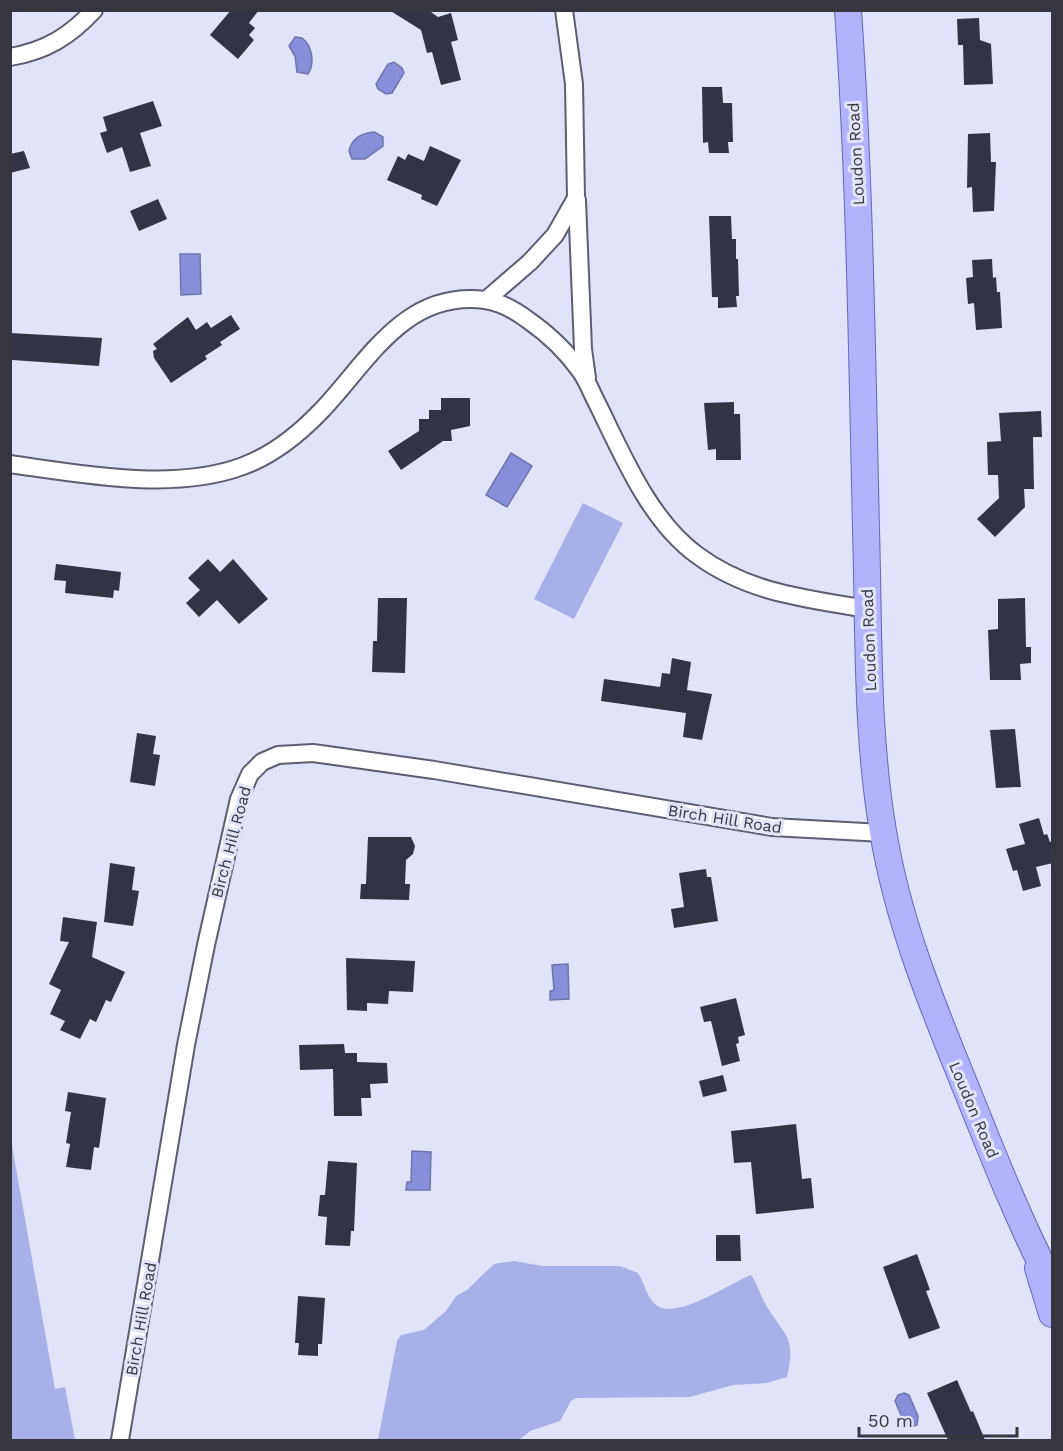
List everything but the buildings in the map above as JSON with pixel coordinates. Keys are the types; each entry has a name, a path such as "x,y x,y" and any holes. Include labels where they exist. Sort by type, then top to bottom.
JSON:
{"main road":[{"name":"Loudon Road","path":"848,10 857,179 874,754 883,833 899,906 917,966 1030,1242"},
{"path":"1030,1242 1053,1285"},
{"path":"1030,1242 1053,1314"}],"street":[{"path":"10,57 43,49 64,39 94,10"},
{"path":"564,10 574,84 576,198 583,348 588,385"},
{"path":"486,300 530,262 555,235 576,198"},
{"path":"10,464 108,476 180,478 217,474 244,466 282,445 320,412 380,343 406,319 444,304 486,300 517,312 546,333 573,361 652,505 670,530 697,556 743,582 779,594 868,609"},
{"name":"Birch Hill Road","path":"120,1440 186,1045 206,945 239,799 250,774 262,762 287,753 313,753 434,770 772,827 883,833"}],"shaded area":[{"path":"295,37 302,38 311,51 312,61 308,74 297,72 295,56 289,46"},
{"path":"394,62 402,68 404,73 392,93 386,94 378,89 376,84 388,64"},
{"path":"374,132 383,137 383,146 365,159 352,159 349,151 352,143 362,135"},
{"path":"180,254 200,254 201,294 181,295"},
{"path":"511,453 532,466 507,507 486,495"},
{"path":"583,503 623,523 574,619 534,599"},
{"path":"568,964 569,999 550,1000 550,991 554,990 552,965"},
{"path":"11,1140 55,1389 65,1387 75,1440 11,1440"},
{"path":"412,1151 431,1152 430,1190 406,1190 407,1182 411,1182"},
{"path":"514,1261 542,1266 620,1266 638,1273 653,1302 662,1308 673,1309 701,1300 751,1275 790,1345 787,1377 767,1383 733,1385 690,1397 576,1398 571,1401 560,1421 530,1431 519,1440 378,1440 397,1341 401,1335 424,1330 446,1311 456,1296 467,1290 494,1264"},
{"path":"904,1393 909,1395 918,1416 917,1425 911,1427 904,1422 895,1401 898,1395"}]}
